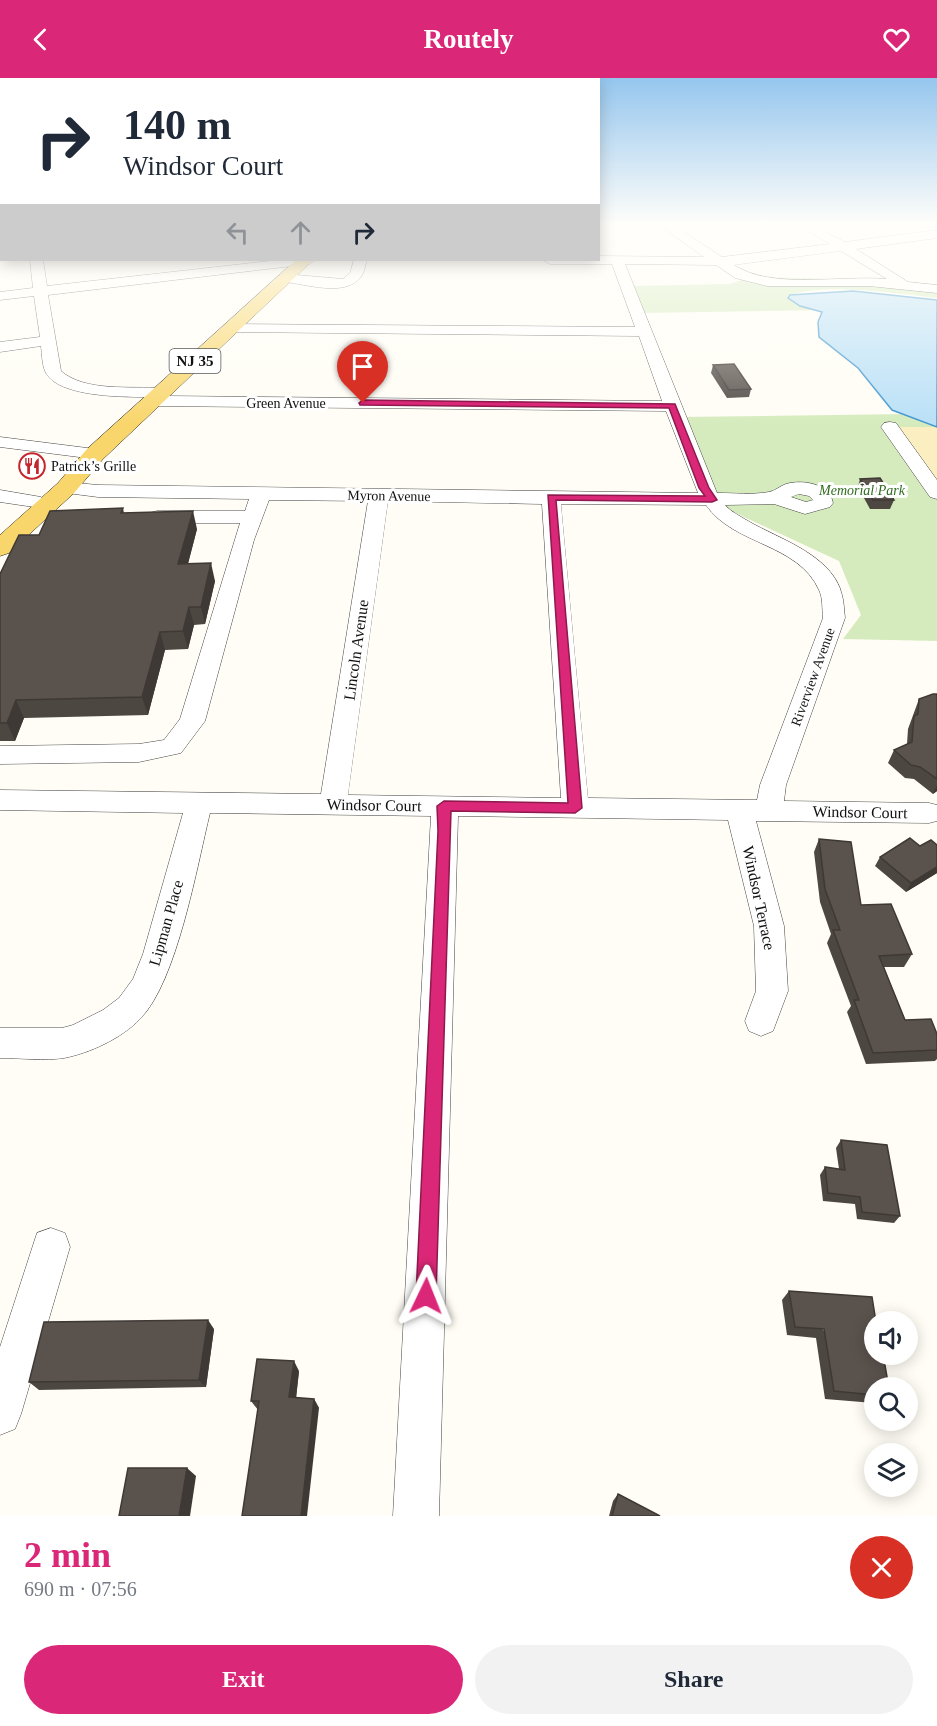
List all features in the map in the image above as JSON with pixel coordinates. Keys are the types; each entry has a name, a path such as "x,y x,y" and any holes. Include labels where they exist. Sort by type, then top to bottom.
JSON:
{"main road":[{"name":"NJ 35","path":"0,532 52,485 95,454 270,292"},
{"name":"NJ 35","path":"0,548 66,488 95,454"}],"street":[{"path":"0,296 32,292"},
{"name":"Green Avenue","path":"41,292 53,372 63,381 97,388 157,397 672,406"},
{"name":"Riverview Avenue","path":"629,292 704,488 723,514 738,525 803,558 827,583 834,602 834,618 773,785 769,811"},
{"path":"231,328 644,332"},
{"path":"0,347 49,340"},
{"path":"890,428 937,493"},
{"path":"0,442 95,454"},
{"name":"Myron Avenue","path":"66,488 126,506 261,494 712,500 776,498"},
{"path":"0,755 139,753 172,747 192,721 252,517 261,494"},
{"name":"Lincoln Avenue","path":"333,805 379,495"},
{"path":"0,496 34,501"},
{"path":"551,497 575,808"},
{"path":"126,506 252,517"},
{"name":"Windsor Court","path":"0,800 929,813"},
{"name":"Lipman Place","path":"0,1043 62,1043 79,1039 115,1020 130,1008 145,987 159,954 199,803"},
{"path":"416,1516 445,831 444,806"},
{"name":"Windsor Terrace","path":"739,810 770,937 772,991 761,1021"},
{"path":"0,1414 51,1247"}],"green space":[{"path":"630,292 800,292 788,297 803,305 826,310 638,313"},
{"path":"883,292 937,292 937,298"},
{"name":"Memorial Park","path":"909,414 937,421 937,641 843,639 861,615 839,561 714,503 679,417"}],"sand":[{"path":"895,427 937,427 937,485"}],"water":[{"path":"863,292 937,300 937,427 892,410 858,368 819,337 818,322 822,312 800,306 788,298 790,295"}],"building":[{"path":"734,364 751,389 729,390 713,365"},
{"path":"880,478 894,500 873,500 860,479"},
{"path":"123,508 121,513 193,511 178,564 211,563 201,607 189,607 183,631 160,632 142,697 16,700 7,723 0,723 0,574 19,535 39,535 50,511"},
{"path":"937,694 937,779 920,767 911,765 894,750 912,742 914,716 918,714 919,699"},
{"path":"910,838 920,846 931,840 937,845 937,867 911,883 880,857"},
{"path":"819,839 851,842 861,905 891,904 912,954 879,956 905,1020 931,1019 937,1034 937,1050 873,1053 854,1000 859,1000 833,930 840,930 825,889"},
{"path":"841,1140 887,1145 900,1216 862,1212 860,1197 828,1193 825,1167 845,1170"},
{"path":"789,1291 872,1297 874,1311 864,1311 864,1365 885,1365 887,1377 864,1377 864,1394 834,1391 824,1329 795,1327"},
{"path":"208,1320 199,1380 29,1382 44,1322"},
{"path":"257,1359 294,1361 289,1397 314,1399 301,1516 242,1516 259,1401 251,1401"},
{"path":"128,1468 187,1468 179,1516 119,1516"},
{"path":"618,1494 660,1516 612,1516"}],"place":[{"name":"Patrick’s Grille","path":"32,466"}],"route":[{"path":"363,403 672,406 704,488 712,500 551,497 575,808 444,806 445,831 426,1296"}]}
